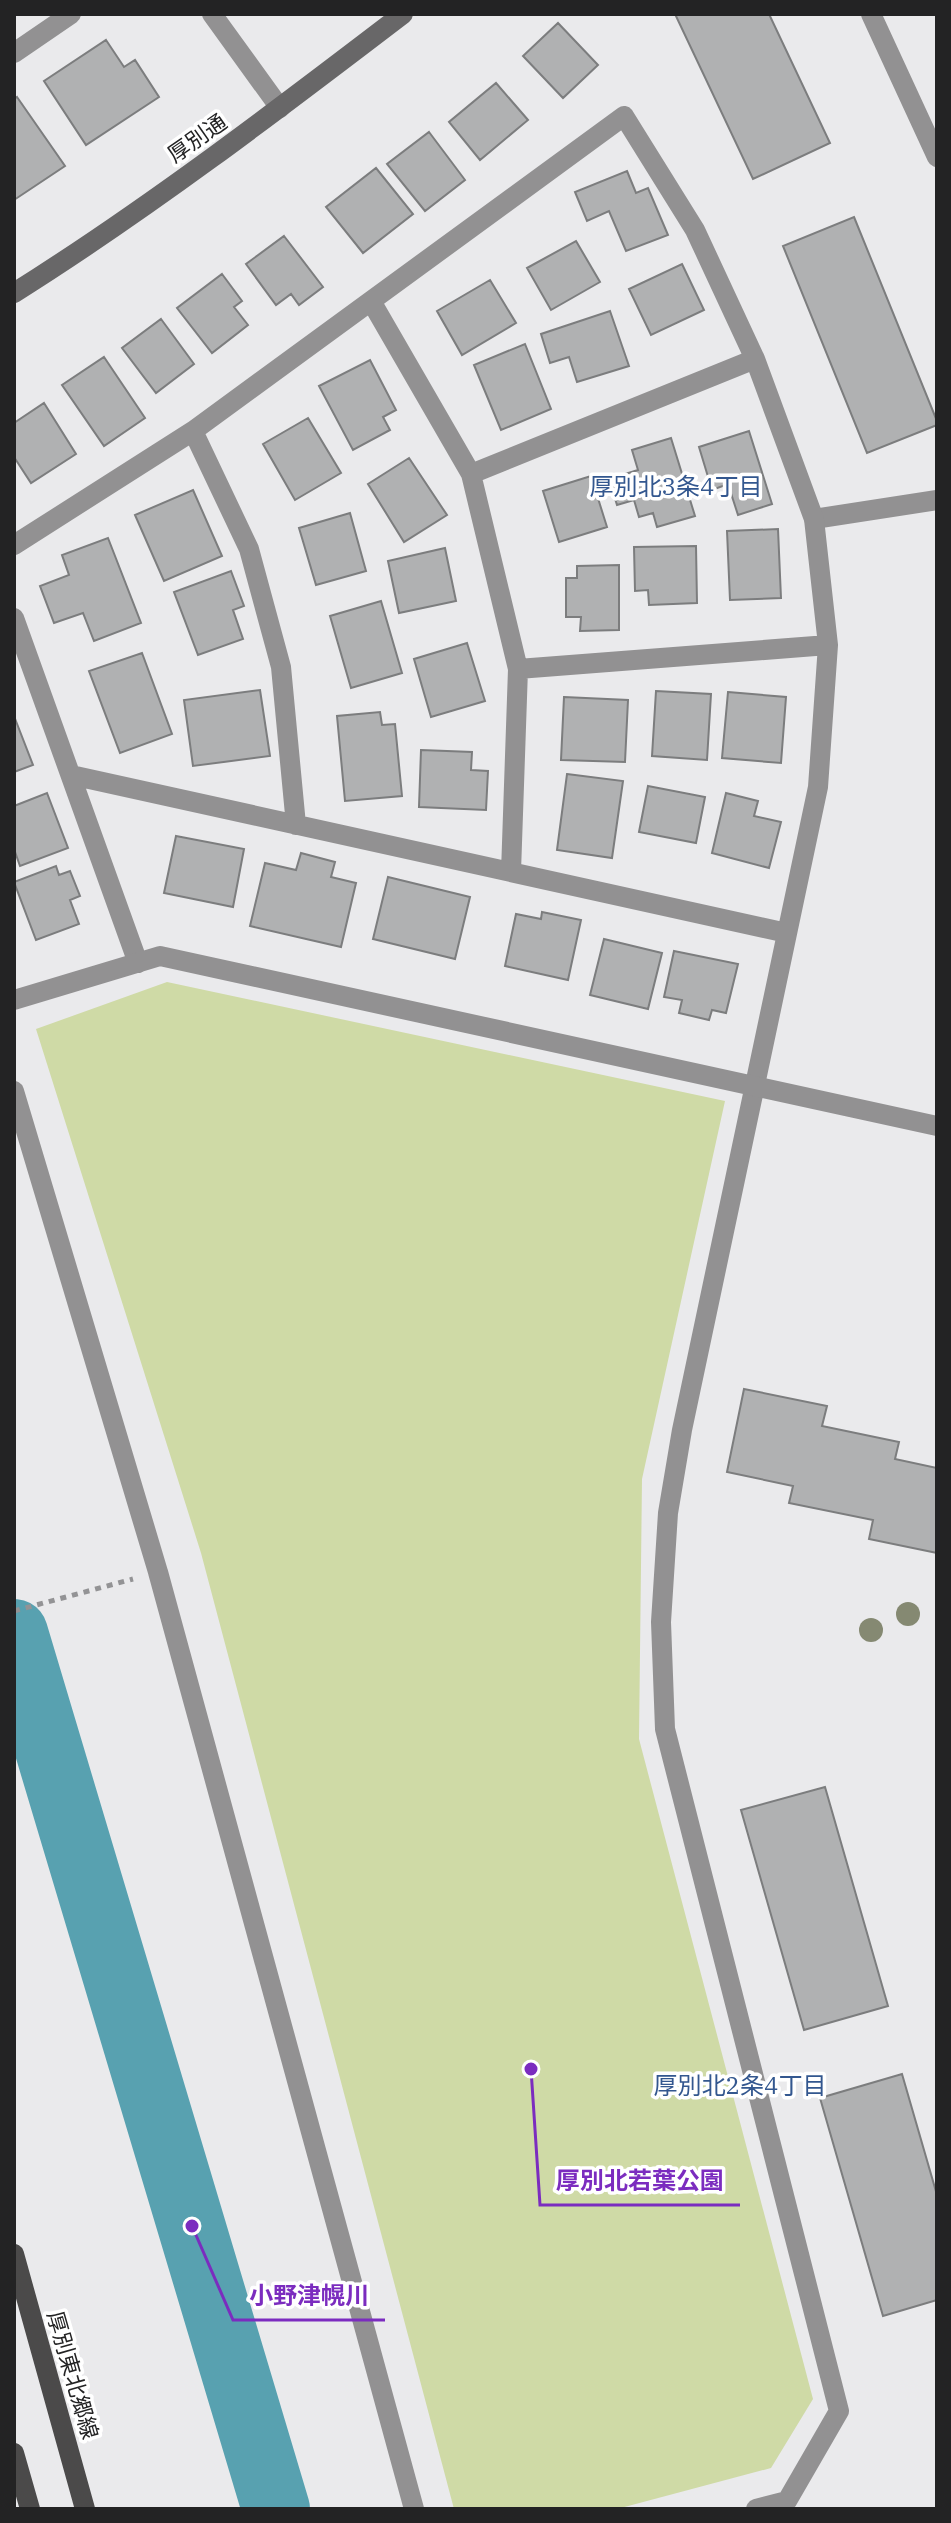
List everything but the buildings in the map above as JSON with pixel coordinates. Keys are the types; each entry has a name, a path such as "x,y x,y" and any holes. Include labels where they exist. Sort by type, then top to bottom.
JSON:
{"main road":[{"name":"厚別通","path":"14,293 69,259 280,108 403,14"},
{"name":"厚別東北郷線","path":"14,2254 85,2509"},
{"path":"14,2453 30,2509"}],"street":[{"path":"14,53 71,14"},
{"path":"212,14 280,108"},
{"path":"871,14 937,157"},
{"path":"14,545 193,431 624,116 695,230 755,359 814,519 828,645 818,787 682,1430 668,1513 661,1622 665,1729 839,2411 787,2501 756,2509"},
{"path":"371,301 471,474 518,669 511,872"},
{"path":"471,474 755,359"},
{"path":"193,431 249,549 281,667 296,825"},
{"path":"814,519 937,500"},
{"path":"14,618 138,963"},
{"path":"518,669 828,645"},
{"path":"71,775 787,933"},
{"path":"14,1000 160,956 937,1126"},
{"path":"14,1091 158,1572 414,2509"}],"path":[{"path":"14,1611 122,1582"}],"green space":[{"path":"167,982 725,1101 642,1479 639,1739 813,2399 771,2468 617,2509 454,2509 201,1553 36,1029"}],"waterway":[{"path":"14,1633 276,2509"}],"place":[{"name":"厚別北若葉公園","path":"531,2069"},
{"name":"小野津幌川","path":"192,2226"}],"district":[{"name":"厚別北3条4丁目","path":"676,487"},
{"name":"厚別北2条4丁目","path":"740,2086"}]}
